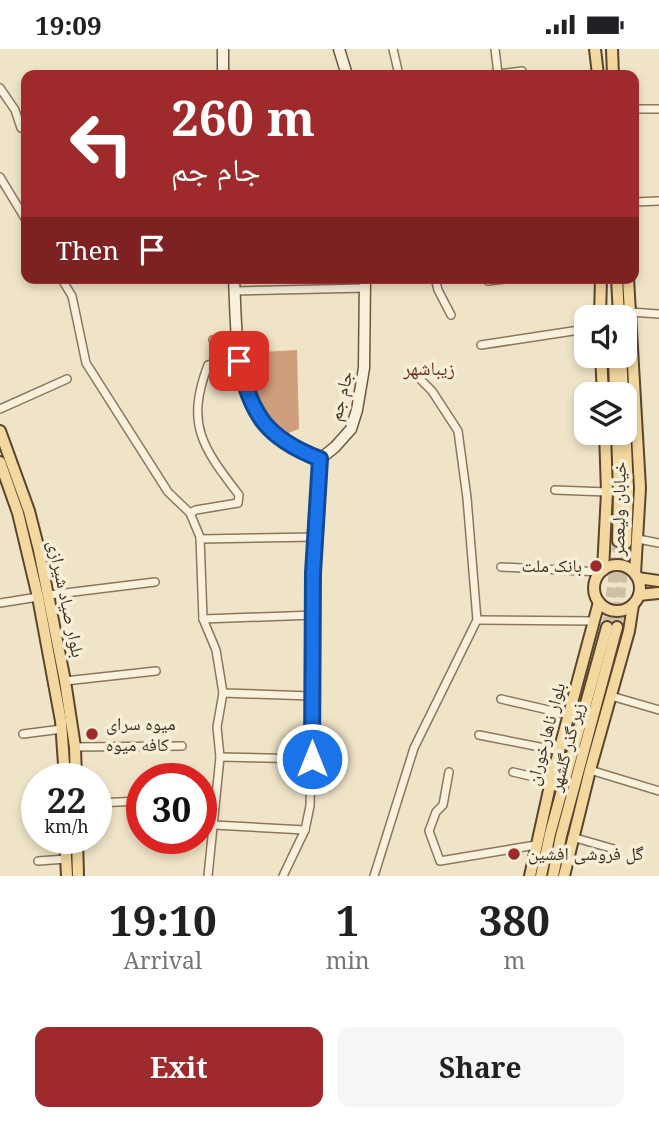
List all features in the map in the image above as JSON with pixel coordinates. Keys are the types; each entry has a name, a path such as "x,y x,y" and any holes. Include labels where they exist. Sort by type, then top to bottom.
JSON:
{"main road":[{"path":"595,49 597,70"},
{"path":"612,49 613,70"},
{"path":"600,305 601,284"},
{"path":"610,284 611,305"},
{"path":"618,284 622,305"},
{"name":"خیابان ولیعصر","path":"625,305 627,284"},
{"name":"خیابان ولیعصر","path":"629,368 640,488 630,542 637,576"},
{"name":"بلوار صیاد شیرازی","path":"0,431 2,446 29,511 62,729 64,763"},
{"name":"خیابان ولیعصر","path":"602,571 607,492 605,445"},
{"path":"606,535 621,547 632,547 620,490 618,445"},
{"path":"626,445 630,542"},
{"name":"بلوار صیاد شیرازی","path":"0,462 43,596 65,681 76,763"},
{"path":"659,581 637,576 623,566 616,565 602,571 594,585 599,602 615,611 625,610 636,600 659,593"},
{"path":"564,876 572,837 629,631 636,600 637,576"},
{"name":"بلوار ناهارخوران","path":"530,876 551,781 599,602"},
{"path":"593,624 616,622 629,631"},
{"name":"زیر گذر گلشهر","path":"541,876 550,834 612,627 553,876"},
{"path":"66,854 67,876"},
{"path":"78,854 79,876"}],"street":[{"path":"223,49 223,70"},
{"path":"339,49 345,70"},
{"path":"393,49 399,70"},
{"path":"495,49 498,70"},
{"path":"0,88 15,110 21,128"},
{"path":"639,109 659,109"},
{"path":"0,177 21,213"},
{"path":"639,202 659,201"},
{"path":"65,284 72,296 86,363 168,492 190,513 200,539 203,619 216,650 223,693 217,727 220,757 217,791"},
{"path":"234,284 239,361 247,394 274,435 292,448 320,459 315,537 310,806 304,830 283,876"},
{"path":"235,291 354,284"},
{"name":"جام جم","path":"320,459 351,429 357,409 364,368 365,284"},
{"path":"436,284 451,315"},
{"path":"637,315 659,314"},
{"path":"481,345 574,331"},
{"path":"213,339 239,361"},
{"path":"190,513 238,503 239,495 211,459 199,433 199,411 200,388 208,365 239,361"},
{"path":"374,876 414,748 477,620 467,498 458,431 432,391 413,372"},
{"path":"0,409 67,379"},
{"path":"555,490 607,492"},
{"path":"200,539 315,537"},
{"path":"630,542 659,543"},
{"path":"501,567 602,571"},
{"path":"0,603 155,582"},
{"path":"203,619 315,615"},
{"path":"477,620 593,624"},
{"path":"65,681 156,671"},
{"path":"223,693 311,696"},
{"path":"611,696 659,710"},
{"path":"501,699 570,715"},
{"path":"23,734 62,729"},
{"path":"479,735 560,751"},
{"path":"75,747 182,746"},
{"path":"220,757 312,759"},
{"path":"590,770 659,791"},
{"path":"449,772 443,805 436,812 429,831 440,861 536,845"},
{"path":"513,772 551,781"},
{"path":"217,825 304,830"},
{"path":"572,837 614,849"},
{"path":"208,876 211,854"},
{"path":"37,861 66,859"}],"building":[{"path":"297,350 299,429 286,434 264,410 255,390 246,353"}],"tunnel":[{"path":"607,627 618,541"},
{"path":"617,627 626,543"}],"place":[{"name":"بانک ملت","path":"596,566"},
{"name":"میوه سرای کافه میوه","path":"92,734"},
{"name":"گل فروشی افشین","path":"514,854"}],"district":[{"name":"زیباشهر","path":"429,368"}],"route":[{"path":"239,361 247,394 274,435 292,448 320,459 313,573 315,615 311,696 312,759"}]}
